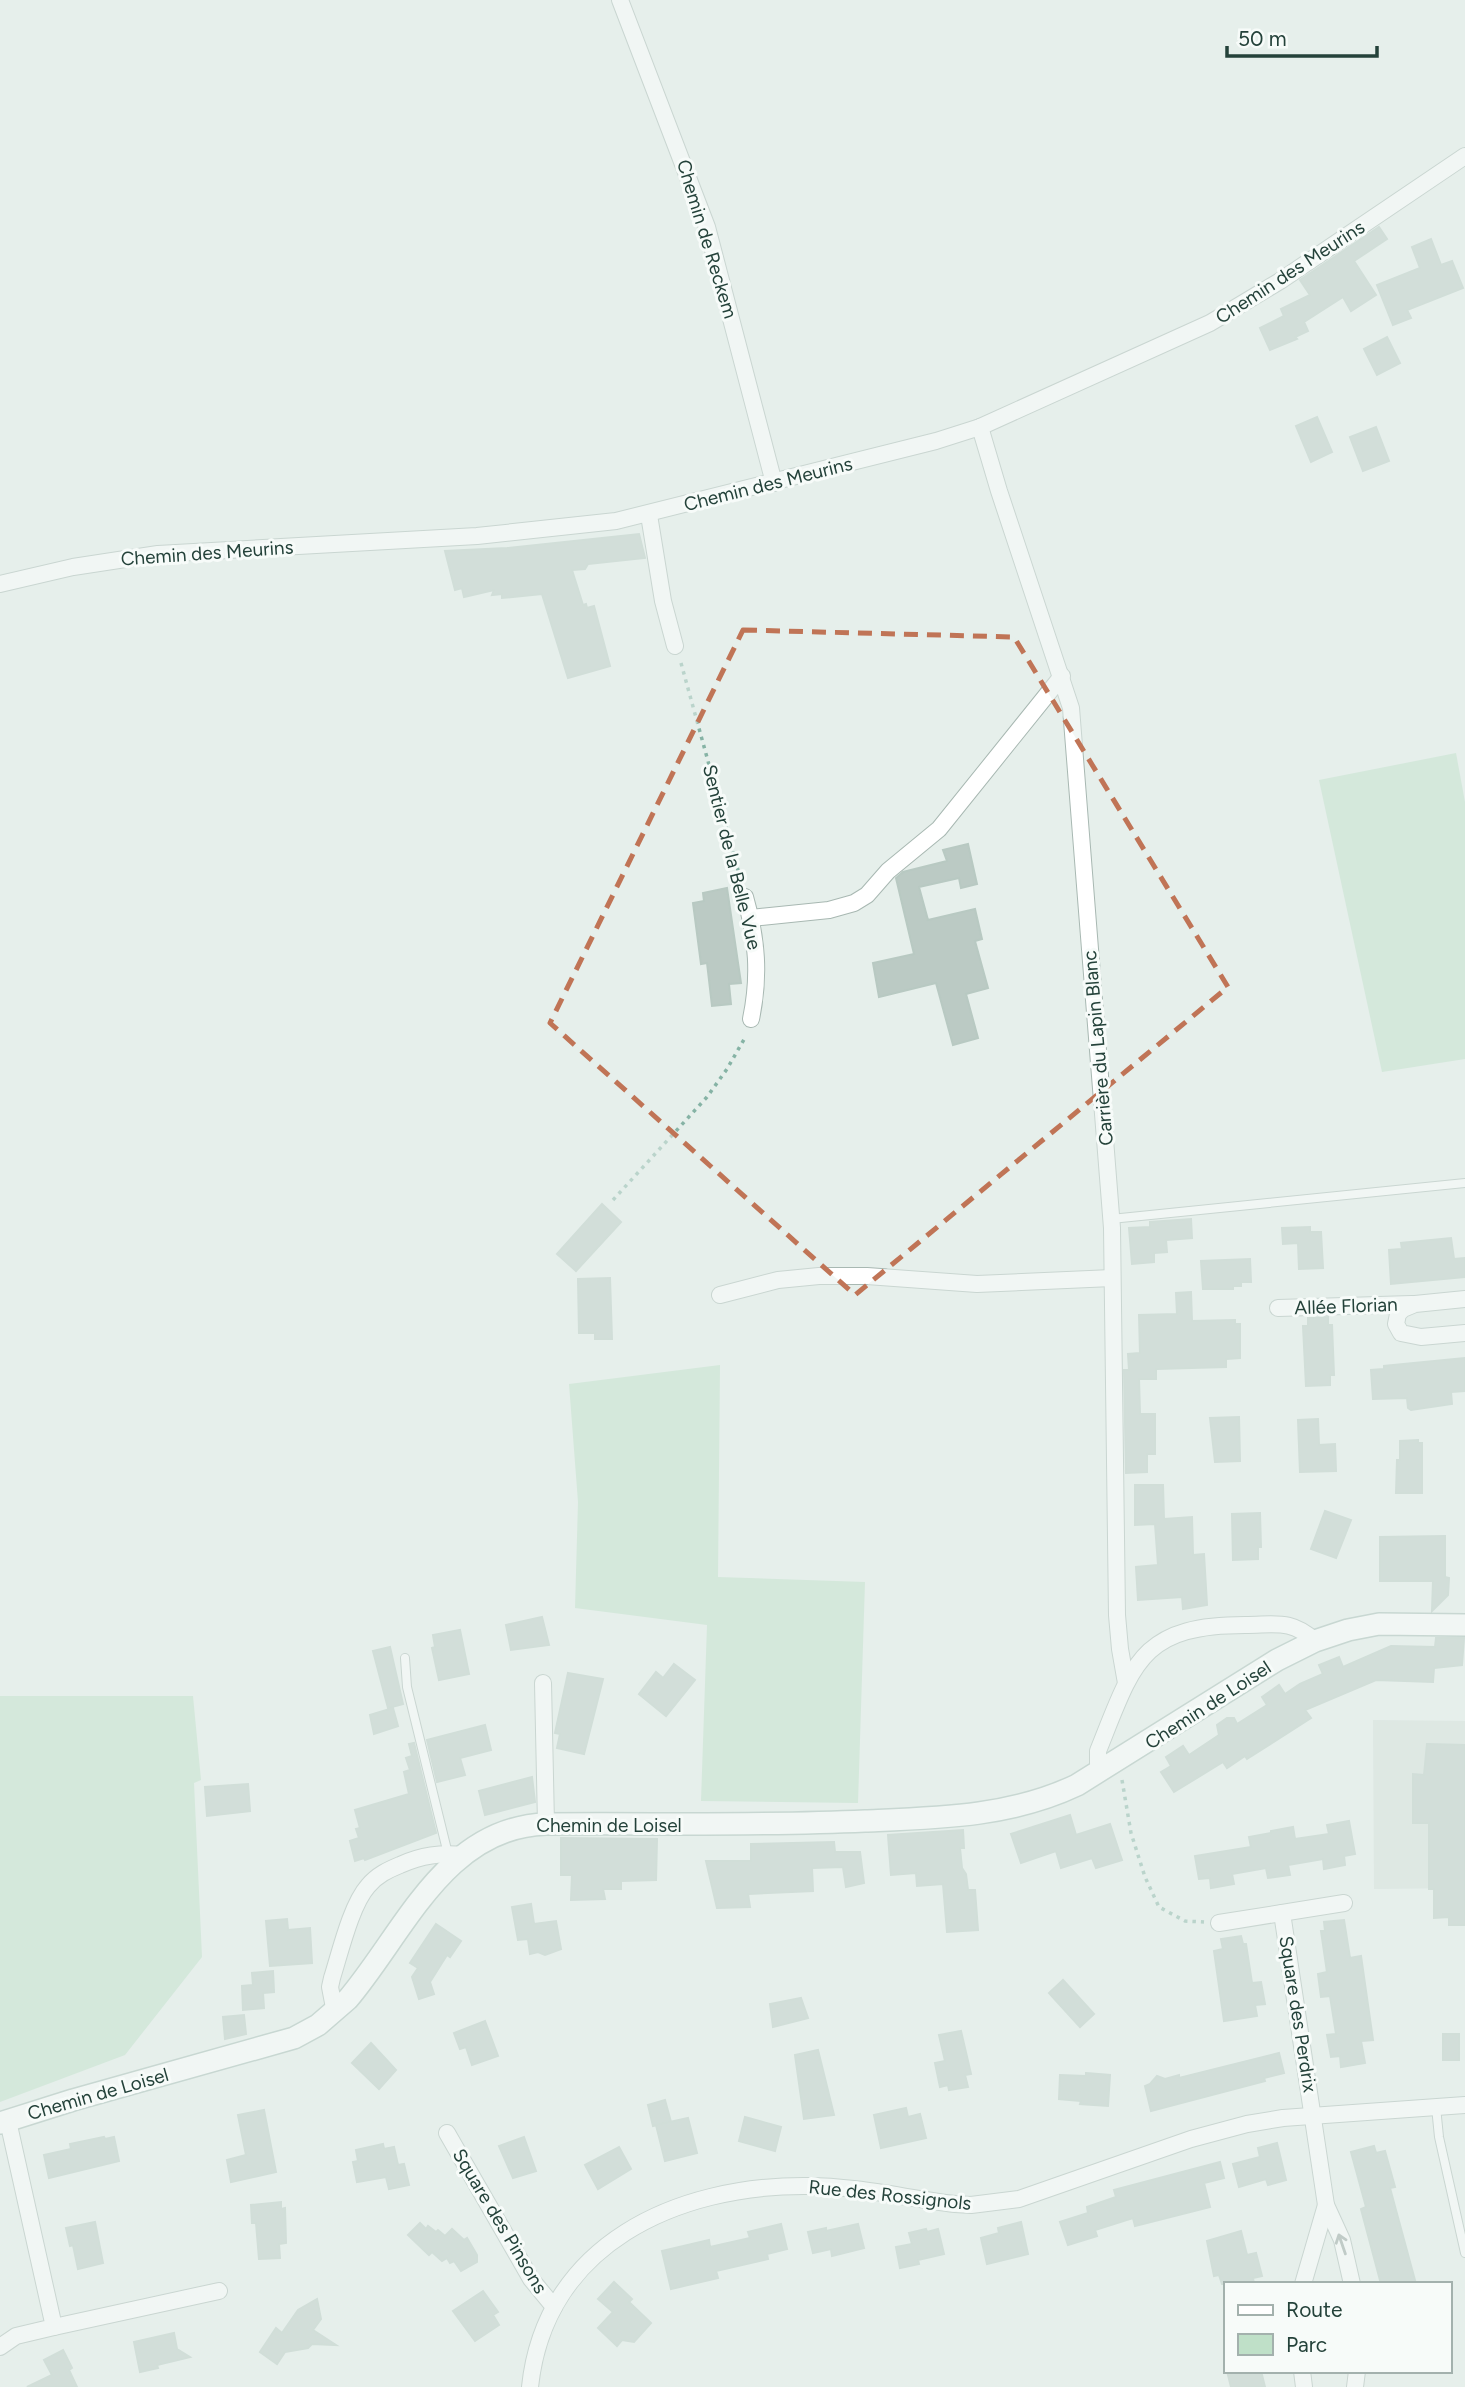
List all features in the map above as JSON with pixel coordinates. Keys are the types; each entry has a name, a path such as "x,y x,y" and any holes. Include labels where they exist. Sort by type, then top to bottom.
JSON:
{"street":[{"name":"Chemin de Reckem","path":"620,0 707,227 774,483"},
{"name":"Chemin des Meurins","path":"0,584 73,567 147,555 487,535 582,526 649,515 922,445 980,427 1210,323 1270,287 1465,156"},
{"name":"Carrière du Lapin Blanc","path":"980,427 1071,708 1111,1219 1117,1615 1126,1683"},
{"path":"649,515 663,601 675,646"},
{"path":"751,918 829,910 854,903 867,895 888,871 939,829 1062,677"},
{"name":"Sentier de la Belle Vue","path":"745,897 756,937 758,967 751,1018"},
{"path":"720,1295 778,1280 819,1276 867,1276 977,1284 1112,1278"},
{"name":"Allée Florian","path":"1278,1308 1415,1304 1465,1299"},
{"path":"1415,1304 1398,1314 1397,1328 1401,1334 1421,1337 1465,1333"},
{"name":"Chemin de Loisel","path":"4,2122 279,2043 306,2032 335,2013 358,1987 456,1854 510,1829 546,1824 772,1825 961,1816 998,1811 1070,1789 1278,1660 1315,1641 1348,1630 1379,1624 1465,1625"},
{"path":"1110,1766 1097,1758 1098,1751 1126,1683 1145,1653 1164,1640 1185,1630 1227,1625 1283,1625 1302,1629 1315,1641"},
{"path":"543,1683 546,1824"},
{"path":"335,2013 330,1987 332,1978 357,1904 367,1886 385,1872 414,1859 428,1855 456,1854"},
{"name":"Square des Perdrix","path":"1219,1923 1344,1903"},
{"name":"Square des Perdrix","path":"1282,1913 1326,2205"},
{"name":"Rue des Rossignols","path":"530,2387 540,2339 554,2307 575,2276 616,2237 659,2213 694,2202 746,2190 799,2186 847,2188 955,2204 1003,2202 1228,2128 1314,2116 1465,2105"},
{"path":"4,2122 54,2327"},
{"name":"Square des Pinsons","path":"447,2133 531,2280 554,2307"},
{"path":"1304,2282 1326,2205"},
{"path":"1326,2205 1342,2240 1352,2282"},
{"path":"0,2347 16,2336 219,2291"}],"lane":[{"path":"1111,1219 1465,1183"},
{"path":"405,1658 407,1687 456,1854"},
{"path":"1436,2107 1439,2137 1465,2253"}],"path":[{"name":"Sentier de la Belle Vue","path":"675,646 745,897"},
{"path":"613,1200 707,1097 740,1047 751,1018"},
{"path":"1110,1766 1145,1877 1159,1907 1185,1921 1219,1923"}],"highlighted area":[{"path":"743,630 1014,637 1228,987 855,1295 550,1023"}],"shaded area":[{"path":"1373,1720 1465,1721 1465,1888 1374,1889"}],"green space":[{"path":"1456,753 1465,802 1465,1059 1382,1072 1319,780"},
{"path":"720,1365 718,1577 865,1582 858,1803 701,1801 707,1625 575,1608 578,1502 569,1384"},
{"path":"0,1696 193,1696 201,1780 194,1783 202,1957 125,2055 0,2102"}],"building":[{"path":"1379,227 1387,239 1354,261 1376,295 1351,311 1343,297 1304,322 1308,331 1295,337 1297,339 1270,350 1260,328 1284,316 1281,309 1310,295 1300,280"},
{"path":"1431,239 1441,265 1452,261 1463,288 1407,310 1411,318 1393,325 1377,285 1420,268 1412,247"},
{"path":"1387,337 1400,363 1377,375 1364,349"},
{"path":"1317,417 1332,452 1311,462 1296,426"},
{"path":"1376,427 1389,461 1363,471 1350,437"},
{"path":"639,534 645,558 588,564 585,569 572,570 583,605 586,604 587,608 594,606 610,666 568,678 542,594 502,598 502,594 492,595 494,590 464,597 462,588 455,590 445,551 507,548"},
{"path":"968,844 977,884 961,888 959,878 919,887 928,920 975,909 982,939 975,941 988,988 966,994 978,1038 953,1045 936,983 879,997 873,963 914,954 896,878 903,872 947,861 943,850"},
{"path":"727,888 741,983 729,984 731,1004 712,1006 707,963 701,964 693,903 704,901 703,893"},
{"path":"602,1204 621,1222 576,1271 557,1254"},
{"path":"1191,1219 1192,1238 1166,1240 1167,1252 1154,1253 1154,1262 1132,1264 1129,1228 1150,1227 1150,1222"},
{"path":"1310,1227 1310,1232 1321,1232 1323,1268 1299,1269 1298,1243 1283,1244 1282,1228"},
{"path":"1451,1238 1454,1259 1465,1258 1465,1277 1391,1284 1389,1250 1402,1249 1401,1243"},
{"path":"1250,1259 1251,1282 1241,1282 1241,1286 1233,1286 1233,1289 1203,1289 1201,1261"},
{"path":"610,1278 612,1339 595,1339 595,1333 579,1333 578,1279"},
{"path":"1191,1292 1192,1321 1235,1320 1235,1324 1240,1324 1240,1358 1226,1359 1226,1367 1156,1369 1156,1379 1139,1379 1140,1414 1155,1414 1155,1454 1147,1454 1147,1472 1126,1473 1124,1370 1129,1370 1128,1354 1140,1353 1139,1315 1177,1314 1176,1293"},
{"path":"1328,1317 1328,1325 1332,1325 1334,1375 1330,1375 1330,1385 1306,1386 1303,1326 1308,1326 1308,1318"},
{"path":"1465,1358 1465,1391 1451,1392 1452,1404 1411,1410 1408,1408 1407,1398 1373,1399 1371,1370 1384,1369 1384,1366"},
{"path":"1239,1417 1240,1461 1215,1462 1210,1418"},
{"path":"1318,1419 1319,1445 1335,1444 1336,1471 1300,1472 1298,1420"},
{"path":"1418,1440 1418,1443 1422,1443 1422,1493 1396,1493 1400,1441"},
{"path":"1135,1485 1163,1485 1164,1519 1192,1517 1193,1555 1204,1554 1207,1605 1183,1609 1182,1597 1138,1600 1136,1567 1158,1565 1155,1524 1135,1525"},
{"path":"1325,1511 1351,1520 1336,1558 1311,1549"},
{"path":"1260,1513 1261,1547 1258,1547 1258,1559 1233,1560 1232,1514"},
{"path":"1445,1536 1448,1595 1432,1611 1433,1581 1380,1581 1380,1537"},
{"path":"542,1617 549,1645 511,1650 506,1625"},
{"path":"460,1630 469,1674 439,1680 432,1648 435,1647 433,1635"},
{"path":"1436,1638 1464,1638 1462,1665 1434,1668 1433,1682 1376,1680 1305,1710 1311,1718 1247,1759 1245,1756 1227,1768 1223,1762 1174,1792 1161,1772 1171,1766 1166,1757 1183,1746 1189,1755 1219,1735 1217,1725 1227,1718 1234,1718 1237,1724 1267,1705 1262,1697 1279,1685 1285,1694 1323,1674 1319,1665 1339,1657 1343,1667 1391,1646 1435,1647"},
{"path":"390,1647 403,1704 388,1708 373,1651"},
{"path":"674,1664 695,1680 666,1716 639,1694 656,1672 663,1678"},
{"path":"568,1673 603,1679 584,1754 557,1748 560,1734 555,1733"},
{"path":"393,1708 398,1726 374,1734 370,1715"},
{"path":"485,1725 491,1750 460,1758 465,1775 437,1782 427,1740"},
{"path":"414,1743 436,1833 365,1860 355,1861 350,1841 359,1838 356,1829 360,1828 355,1810 409,1794 404,1772 410,1770 406,1758 412,1756 409,1744"},
{"path":"1427,1744 1465,1745 1465,1925 1449,1925 1449,1917 1434,1918 1434,1889 1429,1889 1429,1823 1413,1823 1413,1774 1424,1775"},
{"path":"532,1777 535,1802 485,1815 479,1791"},
{"path":"248,1784 250,1811 207,1816 205,1787"},
{"path":"1070,1815 1076,1835 1110,1824 1122,1860 1096,1868 1092,1858 1061,1868 1056,1851 1021,1863 1011,1834"},
{"path":"1349,1821 1355,1854 1344,1856 1345,1865 1324,1869 1323,1859 1288,1865 1290,1875 1268,1878 1266,1868 1232,1874 1234,1884 1211,1888 1210,1878 1199,1879 1195,1856 1251,1847 1249,1837 1293,1827 1295,1839 1329,1834 1327,1825"},
{"path":"963,1830 964,1848 960,1848 962,1868 966,1874 968,1890 975,1890 978,1930 947,1932 943,1884 917,1886 916,1873 891,1875 888,1835"},
{"path":"561,1838 657,1839 656,1880 621,1881 621,1889 603,1889 605,1899 571,1900 572,1875 561,1875"},
{"path":"834,1842 835,1852 860,1852 864,1883 846,1887 843,1867 812,1868 813,1891 748,1894 750,1907 717,1908 706,1861 751,1861 751,1844"},
{"path":"531,1904 534,1924 556,1921 561,1949 545,1955 538,1952 530,1954 528,1939 518,1940 512,1907"},
{"path":"287,1919 288,1930 310,1928 312,1963 270,1966 266,1921"},
{"path":"1344,1920 1350,1958 1361,1956 1373,2040 1361,2041 1365,2063 1341,2067 1340,2056 1331,2057 1327,2035 1336,2034 1330,1996 1321,1997 1318,1974 1327,1972 1321,1931 1325,1931 1324,1922"},
{"path":"436,1924 461,1941 450,1957 447,1955 430,1982 434,1994 419,1999 412,1977 418,1968 410,1963"},
{"path":"1241,1936 1243,1944 1246,1944 1252,1983 1261,1982 1265,2004 1255,2005 1257,2016 1224,2021 1214,1951 1223,1949 1221,1939"},
{"path":"273,1971 274,1992 263,1993 264,2008 243,2010 242,1986 253,1985 252,1973"},
{"path":"1063,1980 1094,2014 1080,2027 1049,1993"},
{"path":"801,1998 808,2018 773,2027 770,2004"},
{"path":"244,2015 246,2034 225,2039 223,2017"},
{"path":"485,2021 498,2056 472,2065 466,2047 460,2049 454,2033"},
{"path":"961,2031 971,2074 965,2075 968,2087 949,2090 948,2085 940,2087 935,2063 945,2061 939,2035"},
{"path":"1443,2034 1459,2034 1459,2060 1443,2060"},
{"path":"371,2043 396,2070 379,2089 352,2063"},
{"path":"818,2050 834,2115 804,2119 795,2055"},
{"path":"1279,2053 1284,2073 1264,2078 1265,2081 1151,2111 1145,2086 1157,2076 1165,2079 1179,2075 1179,2078"},
{"path":"1086,2073 1110,2075 1108,2106 1059,2099 1060,2075 1086,2076"},
{"path":"665,2100 671,2122 653,2126 648,2105"},
{"path":"906,2108 908,2117 920,2114 926,2138 881,2148 874,2115"},
{"path":"264,2110 276,2172 231,2182 227,2160 246,2155 238,2115"},
{"path":"745,2117 781,2127 775,2151 739,2141"},
{"path":"688,2118 697,2153 665,2161 656,2125"},
{"path":"114,2137 119,2161 49,2178 44,2155 71,2149 70,2144"},
{"path":"524,2137 536,2171 513,2178 499,2146"},
{"path":"1277,2143 1286,2180 1268,2185 1266,2179 1239,2187 1233,2164 1260,2157 1258,2148"},
{"path":"383,2144 384,2149 394,2147 398,2165 404,2164 409,2185 389,2189 386,2177 357,2182 353,2162 358,2161 356,2150"},
{"path":"1374,2146 1376,2153 1385,2151 1395,2187 1390,2188 1415,2282 1380,2282 1361,2209 1366,2207 1351,2152"},
{"path":"619,2147 631,2169 598,2189 585,2165"},
{"path":"1220,2162 1224,2178 1204,2183 1210,2207 1135,2226 1133,2218 1095,2230 1097,2236 1068,2245 1060,2222 1088,2213 1087,2207 1116,2197 1114,2190"},
{"path":"281,2202 281,2209 285,2208 286,2243 279,2244 280,2258 259,2259 256,2223 252,2223 251,2205"},
{"path":"95,2222 103,2263 78,2269 66,2228"},
{"path":"1021,2222 1028,2254 987,2264 981,2238 999,2233 998,2228"},
{"path":"420,2223 426,2229 428,2226 445,2236 452,2229 464,2240 467,2238 477,2255 477,2262 461,2271 454,2261 450,2263 447,2258 442,2261 432,2252 429,2255 408,2235"},
{"path":"781,2224 787,2249 767,2254 768,2259 716,2271 718,2278 671,2289 662,2251 709,2240 710,2247 750,2238 748,2232"},
{"path":"858,2224 864,2248 832,2256 831,2249 813,2253 808,2232"},
{"path":"926,2229 927,2232 938,2229 944,2254 918,2260 919,2264 900,2268 896,2247 912,2244 909,2233"},
{"path":"1241,2231 1247,2255 1256,2253 1262,2276 1253,2278 1254,2282 1222,2284 1219,2275 1214,2276 1207,2241"},
{"path":"614,2282 632,2299 629,2302 651,2323 634,2342 622,2340 617,2346 598,2328 613,2312 598,2299"},
{"path":"483,2291 498,2312 493,2315 499,2325 475,2341 453,2311"},
{"path":"317,2299 321,2319 313,2330 336,2345 312,2344 308,2348 285,2352 277,2364 260,2352 276,2328 282,2333 298,2310"},
{"path":"174,2333 177,2349 190,2357 140,2372 134,2342"},
{"path":"63,2350 77,2387 27,2387 52,2375 44,2360"},
{"path":"1228,2373 1262,2373 1265,2387 1231,2387"}]}
